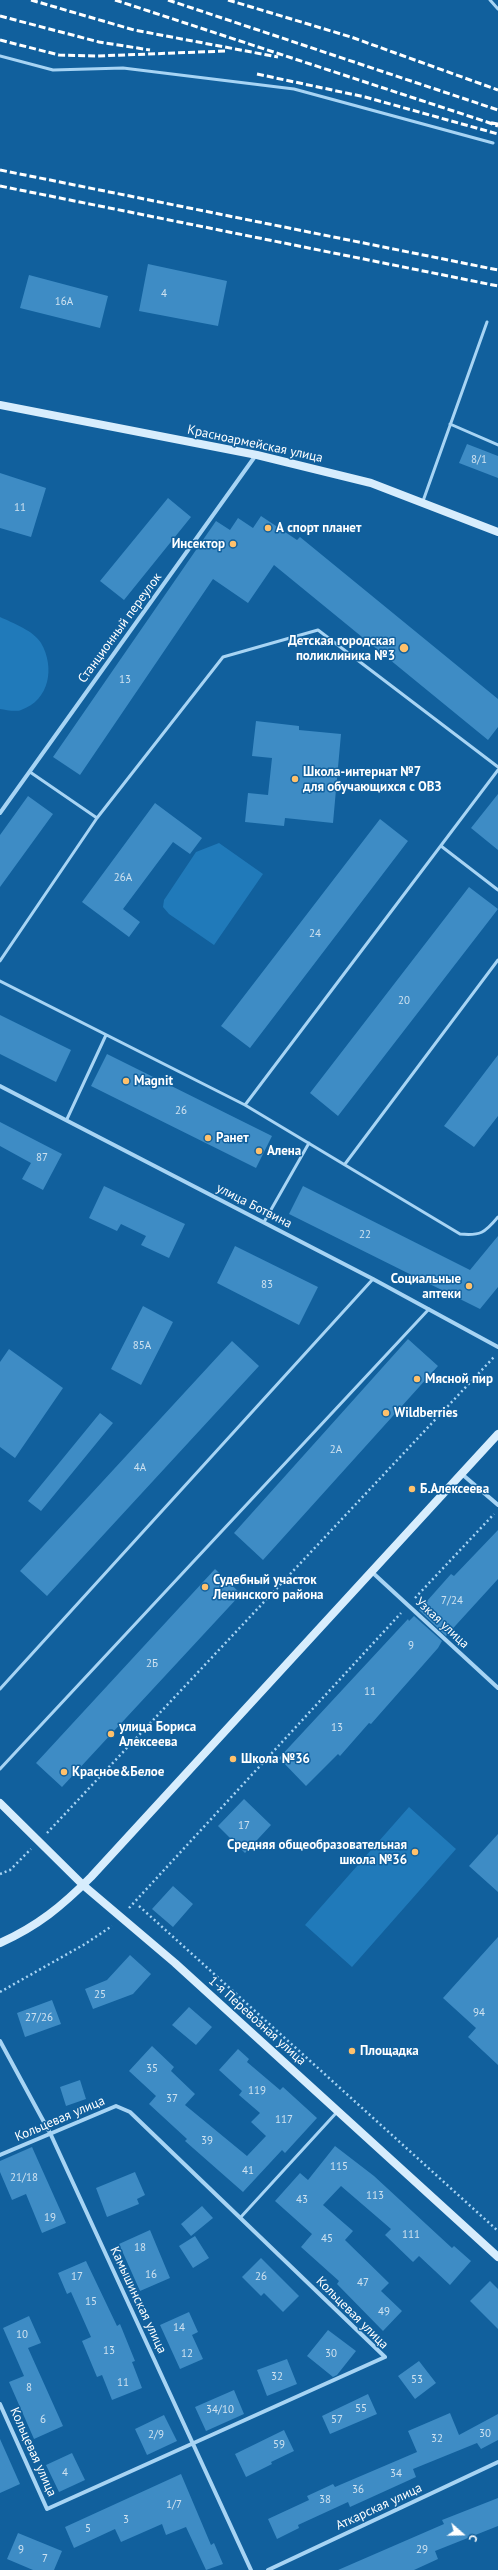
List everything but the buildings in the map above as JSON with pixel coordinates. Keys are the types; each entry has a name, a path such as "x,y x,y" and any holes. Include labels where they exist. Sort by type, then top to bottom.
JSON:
{"main road":[{"name":"Красноармейская улица","path":"0,405 256,455 371,483 498,532"},
{"path":"0,1943 29,1930 83,1885 373,1573 463,1475 498,1434"},
{"name":"1-я Перевозная улица","path":"0,1803 83,1885 175,1963 498,2256"}],"street":[{"name":"Станционный переулок","path":"0,813 256,455"},
{"name":"улица Ботвина","path":"0,1086 67,1119 374,1279 498,1347"},
{"path":"463,1475 498,1505"},
{"name":"Узкая улица","path":"373,1573 498,1688"},
{"name":"Камышинская улица","path":"0,2041 51,2135 251,2570"},
{"name":"Кольцевая улица","path":"0,2155 51,2135 116,2106 130,2112 385,2357 48,2509 0,2404"},
{"name":"Аткарская улица","path":"268,2570 498,2462"}],"lane":[{"path":"490,0 498,10"},
{"path":"0,56 53,70 122,68 294,90 493,143"},
{"path":"422,503 487,322"},
{"path":"450,424 498,445"},
{"path":"0,961 97,818 223,657 318,630 498,768 441,846 245,1105"},
{"path":"30,772 97,818"},
{"path":"441,846 498,890"},
{"path":"345,1164 498,960"},
{"path":"0,981 245,1105 460,1234 476,1236 489,1228 498,1217"},
{"path":"67,1119 106,1035"},
{"path":"264,1222 309,1143"},
{"path":"0,1689 374,1279"},
{"path":"0,1769 429,1309"},
{"path":"240,2218 338,2111"}],"path":[{"path":"0,1874 10,1870 39,1840 498,1352"},
{"path":"0,1992 85,1944 112,1926 498,1509"},
{"path":"139,1906 498,2231"}],"shaded area":[{"path":"0,617 23,628 38,639 45,652 48,662 47,682 44,691 31,705 19,711 0,709"},
{"path":"219,843 263,874 214,945 169,914 163,907 164,900 196,852"},
{"path":"409,1807 456,1849 352,1967 305,1925"}],"railway":[{"path":"31,0 134,30 278,57"},
{"path":"115,0 487,122"},
{"path":"168,0 498,110"},
{"path":"228,0 351,37 498,90"},
{"path":"0,16 99,42 150,50"},
{"path":"0,40 59,55 97,56 226,51"},
{"path":"257,74 365,97 498,134"},
{"path":"498,124 487,122 498,126"},
{"path":"0,170 498,270"},
{"path":"0,186 498,286"}],"place":[{"name":"А спорт планет","path":"268,528"},
{"name":"Инсектор","path":"233,544"},
{"name":"Детская городская поликлиника №3","path":"404,648"},
{"name":"Школа-интернат №7 для обучающихся с ОВЗ","path":"295,779"},
{"name":"Magnit","path":"126,1081"},
{"name":"Ранет","path":"208,1138"},
{"name":"Алена","path":"259,1151"},
{"name":"Социальные аптеки","path":"469,1286"},
{"name":"Мясной пир","path":"417,1379"},
{"name":"Wildberries","path":"386,1413"},
{"name":"Б.Алексеева","path":"412,1489"},
{"name":"Судебный участок Ленинского района","path":"205,1587"},
{"name":"улица Бориса Алексеева","path":"111,1734"},
{"name":"Школа №36","path":"233,1759"},
{"name":"Красное&Белое","path":"64,1772"},
{"name":"Средняя общеобразовательная школа №36","path":"415,1852"},
{"name":"Площадка","path":"352,2051"}]}
